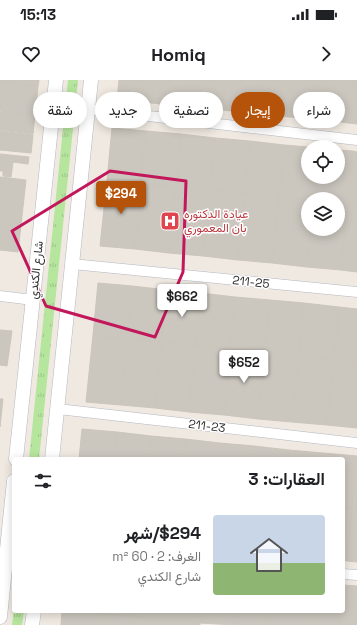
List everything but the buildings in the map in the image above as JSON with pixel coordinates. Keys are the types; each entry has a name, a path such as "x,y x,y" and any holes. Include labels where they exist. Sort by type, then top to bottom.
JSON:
{"street":[{"name":"شارع الكندي","path":"16,457 56,80"},
{"path":"52,457 91,80"},
{"path":"88,109 357,140"},
{"name":"211-25","path":"72,264 357,292"},
{"path":"0,296 33,300"},
{"name":"211-23","path":"58,409 357,443"},
{"path":"0,617 3,550 12,494"},
{"path":"345,574 357,575"},
{"path":"32,625 34,613"}],"highlighted area":[{"path":"110,171 186,181 183,272 155,337 46,306 12,231"}],"green space":[{"path":"68,80 78,80 77,92 67,92"},
{"path":"63,128 73,128 39,457 29,457"},
{"path":"14,613 24,613 22,625 12,625"}],"place":[{"name":"عيادة الدكتوره بان المعموري","path":"170,221"}]}
